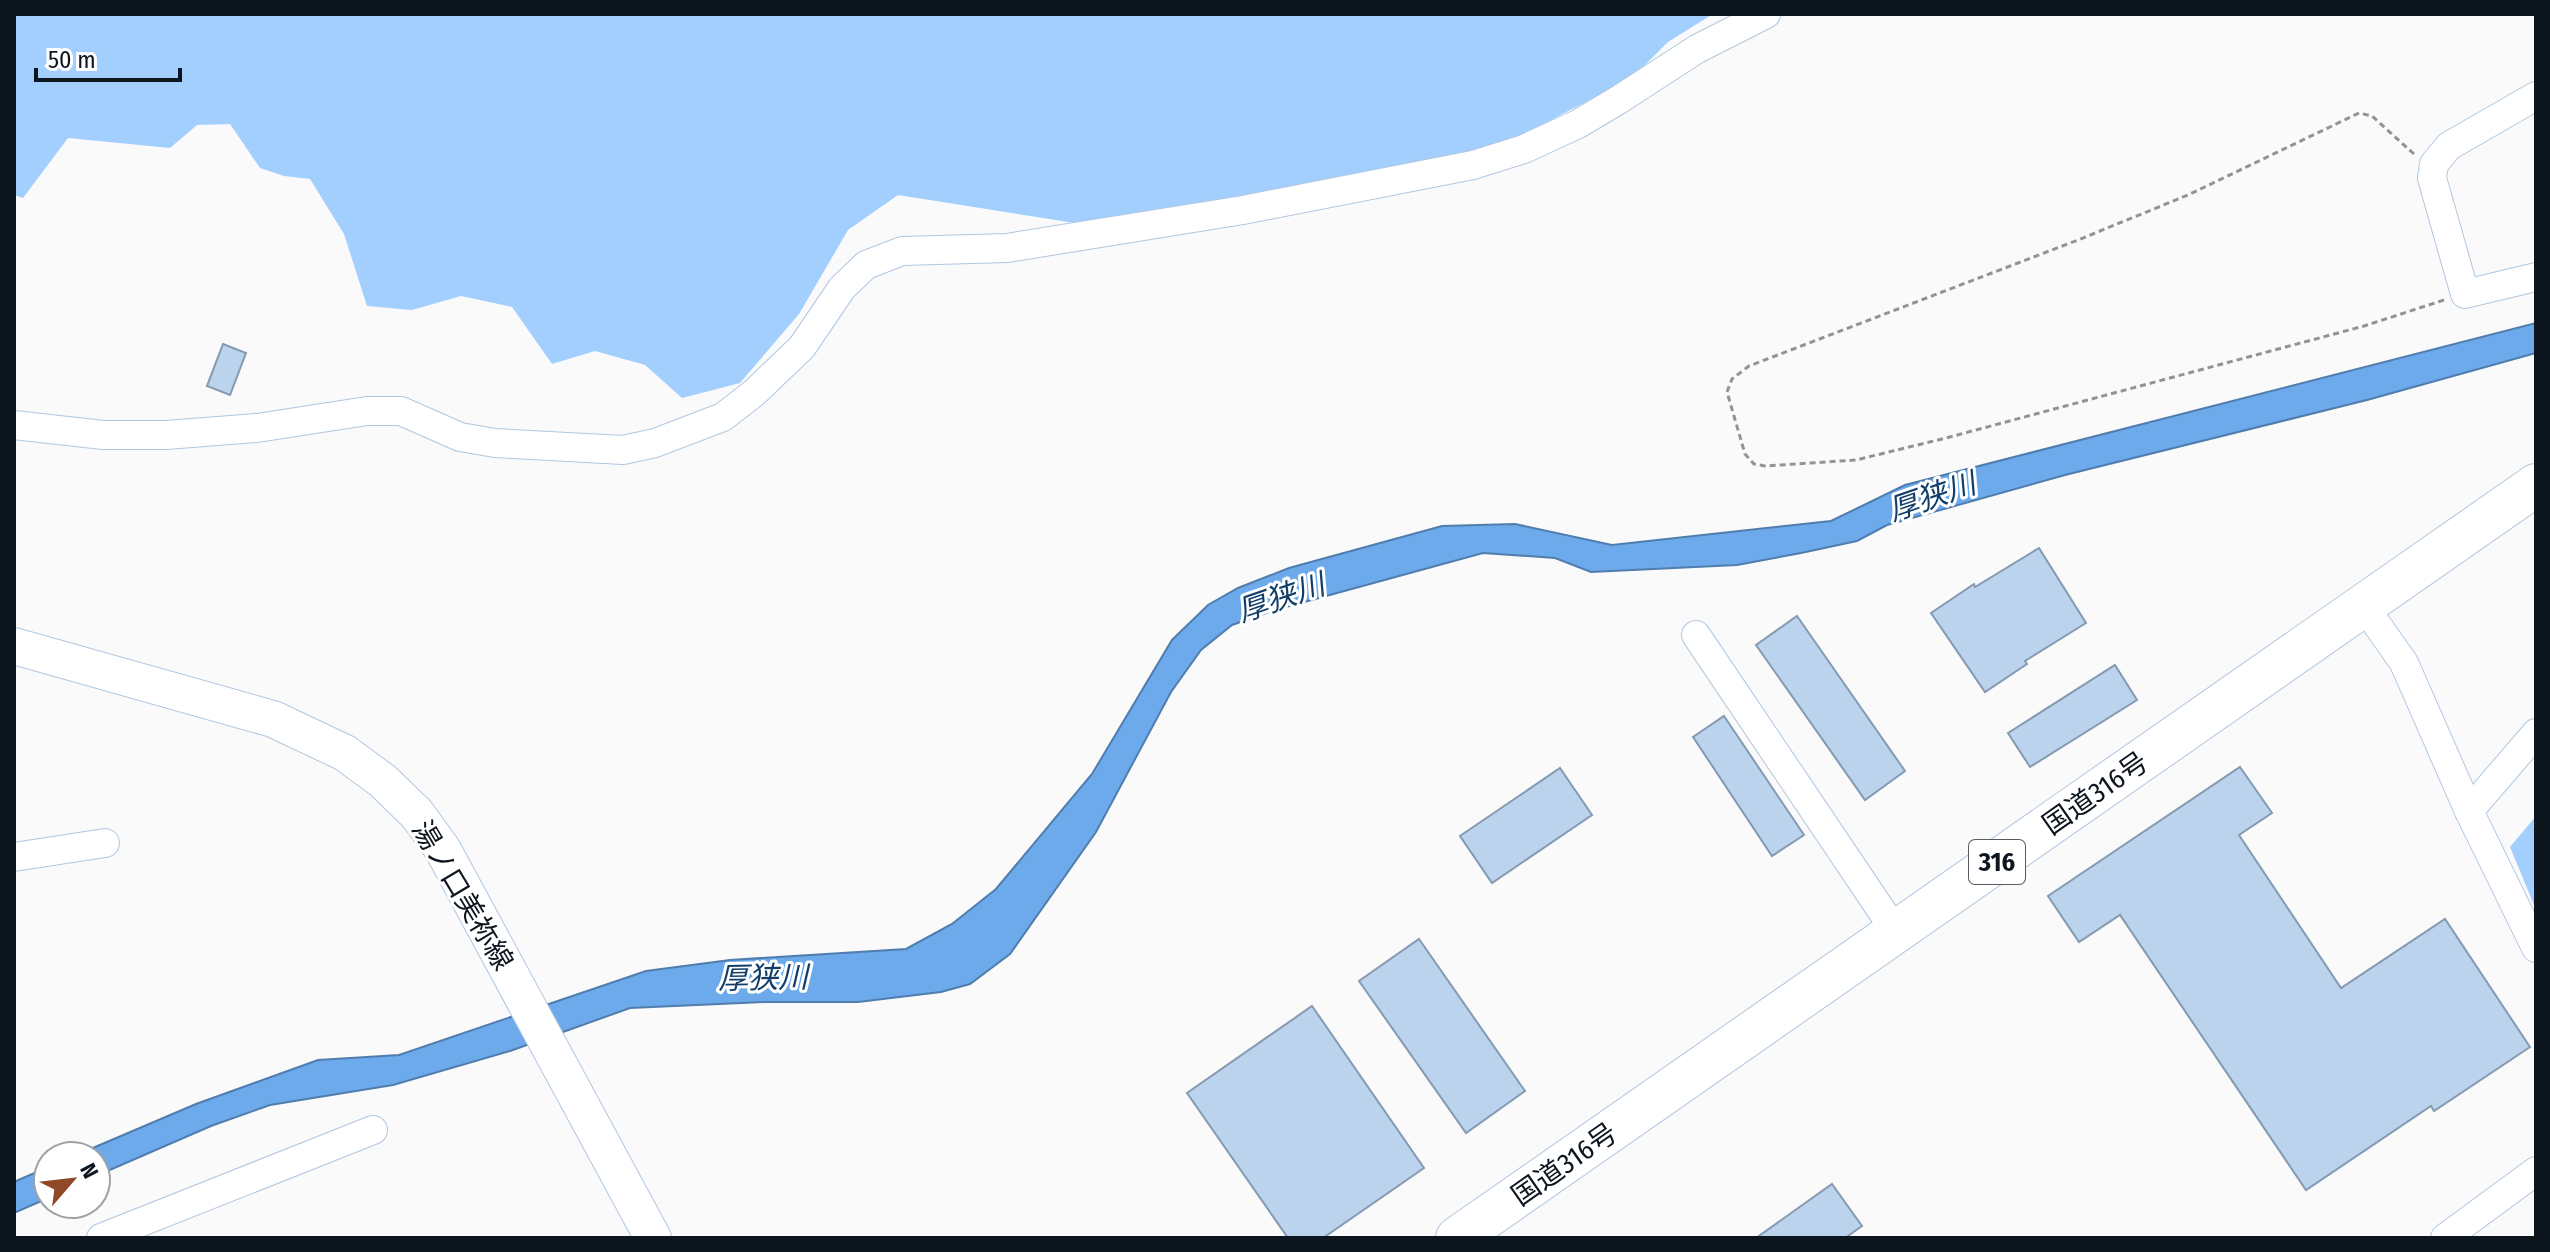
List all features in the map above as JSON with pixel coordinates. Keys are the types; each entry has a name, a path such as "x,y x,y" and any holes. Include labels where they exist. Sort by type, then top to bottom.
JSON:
{"highway":[{"name":"国道316号","path":"1471,1234 1896,932 2536,485"}],"main road":[{"name":"湯ノ口美祢線","path":"14,646 273,719 345,753 383,781 417,814 443,850 653,1238"}],"street":[{"path":"14,425 103,435 166,435 257,428 367,411 401,411 460,437 495,443 623,450 655,443 723,417 754,393 802,347 842,288 866,265 902,251 1007,248 1243,210 1473,165 1524,149 1578,124 1697,49 1766,14"},
{"path":"2536,96 2449,146 2434,164 2432,178 2465,294 2536,277"},
{"path":"2364,606 2404,663 2469,811 2536,948"},
{"path":"1696,635 1896,932"},
{"path":"2469,811 2536,733"},
{"path":"14,857 105,843"},
{"path":"101,1238 373,1130"},
{"path":"2445,1238 2536,1171"}],"path":[{"path":"2434,164 2423,163 2372,116 2359,113 2174,200 1749,366 1732,379 1727,392 1745,454 1754,464 1765,466 1856,460 2335,334 2465,294"}],"shaded area":[{"path":"14,14 1713,14 1668,42 1633,77 1517,138 1382,174 1119,230 898,195 848,230 799,314 740,383 682,398 645,365 595,351 552,364 512,307 461,296 412,310 367,306 344,234 310,179 284,176 260,168 230,124 197,125 170,148 68,138 23,198 14,195"},
{"path":"2536,816 2536,910 2510,847"}],"water":[{"name":"厚狭川","path":"2536,323 2536,353 2367,400 2065,475 1887,525 1857,541 1737,565 1591,572 1555,558 1483,553 1275,610 1232,625 1201,650 1171,692 1096,832 1010,954 970,984 941,992 858,1002 766,1002 630,1008 510,1051 393,1085 270,1105 211,1126 112,1169 112,1140 196,1104 318,1060 399,1055 646,971 730,960 906,949 952,924 996,889 1092,774 1172,640 1208,605 1238,588 1289,568 1442,526 1515,524 1612,545 1831,521 1905,485"},
{"path":"32,1174 32,1205 14,1213 14,1182"}],"building":[{"path":"223,344 246,353 230,395 207,386"},
{"path":"2039,548 2086,623 2025,661 2027,664 1985,692 1931,613 1974,584 1975,587"},
{"path":"1797,616 1905,771 1865,800 1756,645"},
{"path":"2115,665 2137,700 2030,767 2008,733"},
{"path":"1724,716 1804,835 1772,856 1693,737"},
{"path":"2240,767 2272,813 2239,835 2341,988 2445,919 2530,1047 2434,1111 2431,1106 2306,1190 2120,915 2079,942 2048,896"},
{"path":"1560,768 1592,815 1492,883 1460,836"},
{"path":"1419,939 1525,1091 1466,1133 1359,981"},
{"path":"1312,1006 1424,1168 1323,1238 1288,1238 1187,1093"},
{"path":"1832,1184 1862,1226 1845,1238 1756,1238"}]}
